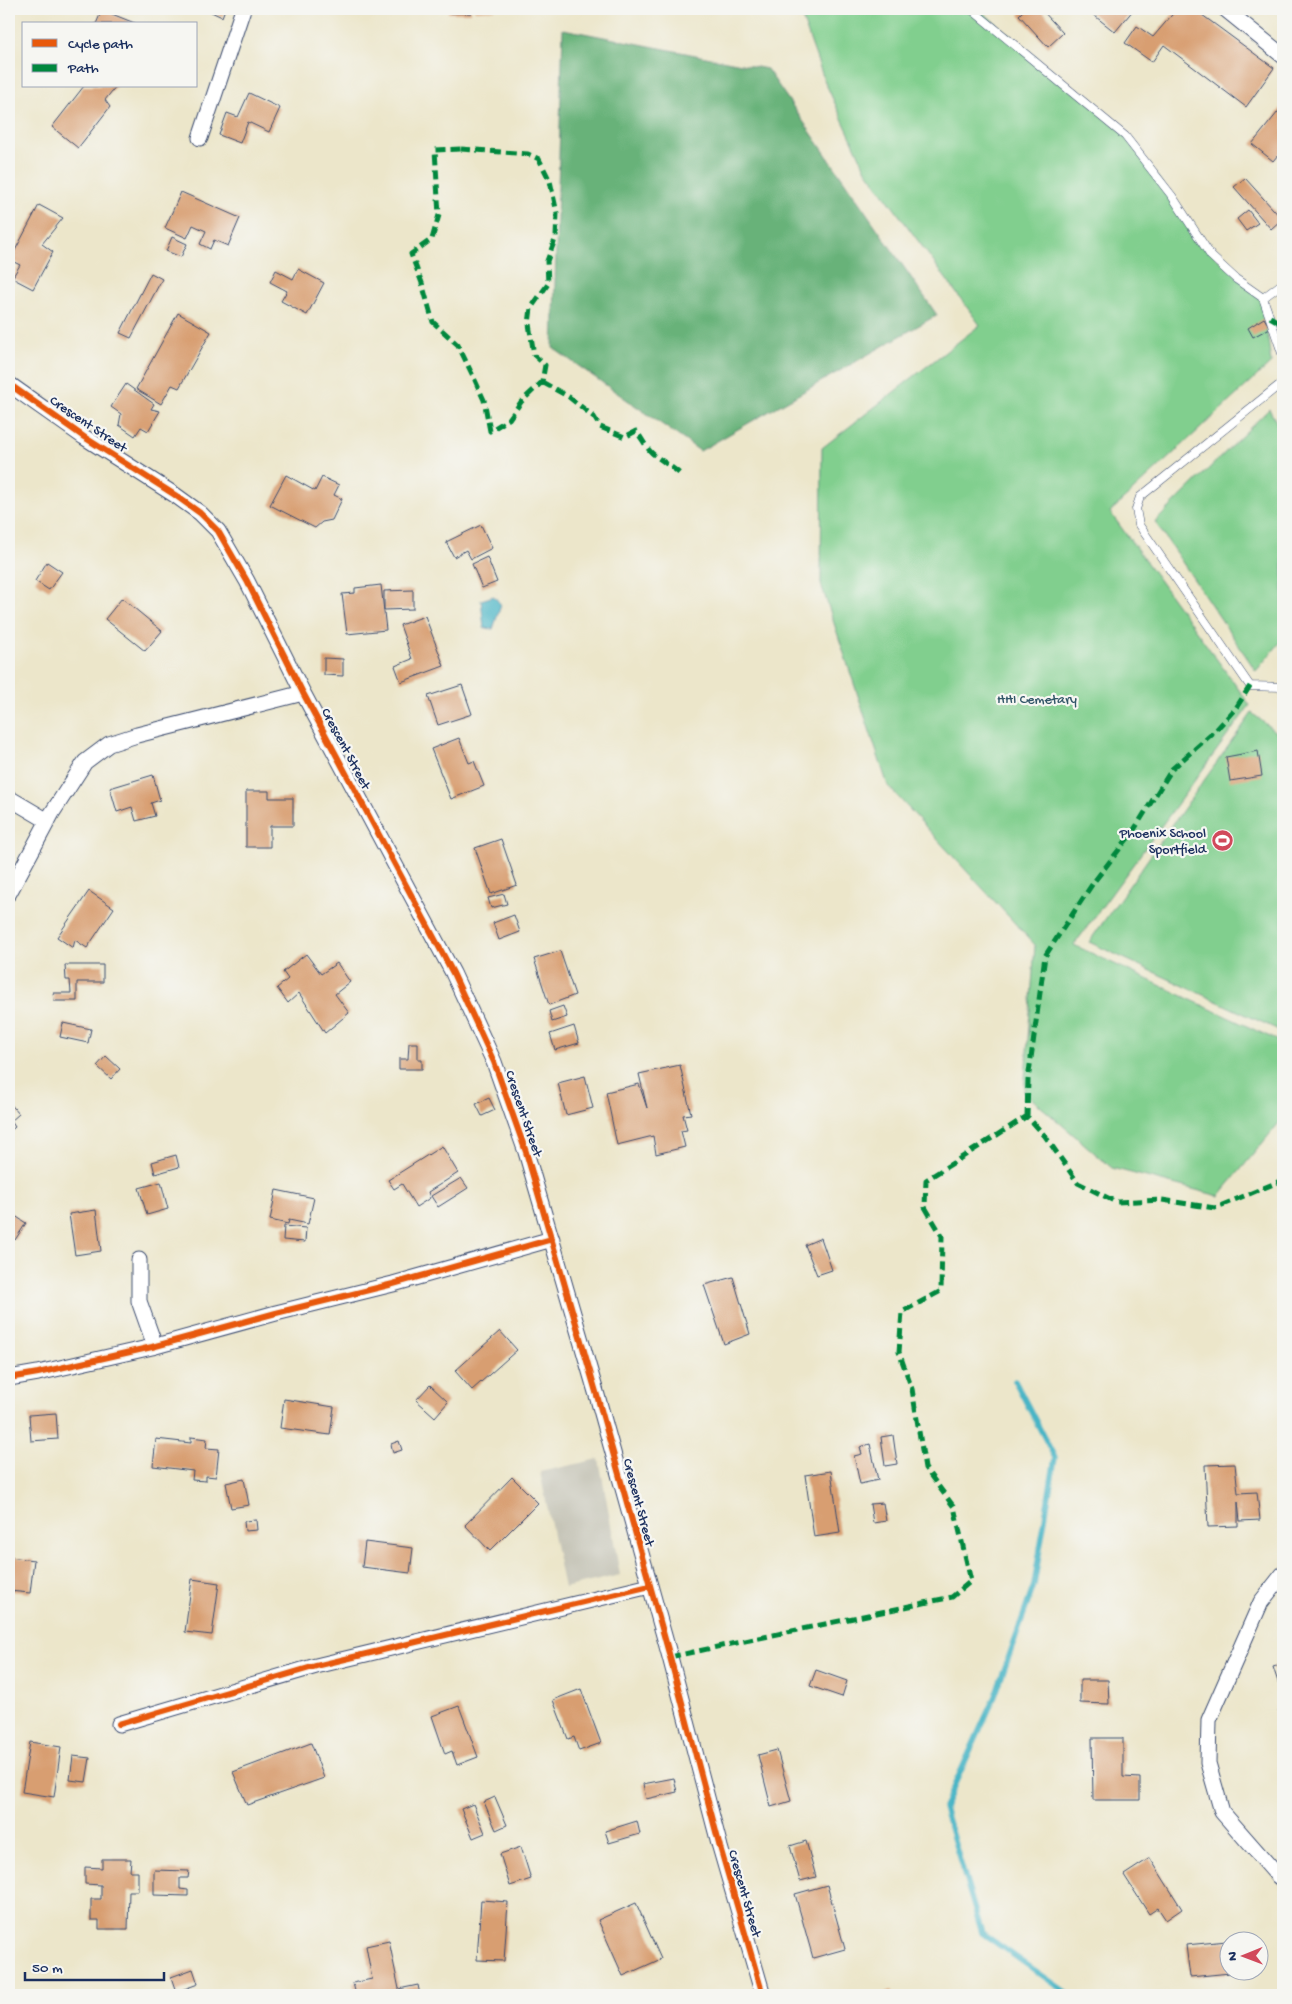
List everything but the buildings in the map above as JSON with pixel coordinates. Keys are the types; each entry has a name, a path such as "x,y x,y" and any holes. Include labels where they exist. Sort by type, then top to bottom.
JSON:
{"street":[{"path":"200,138 243,9"},
{"path":"1234,12 1283,56"},
{"name":"Crescent Street","path":"9,384 84,436 175,495 200,513 218,531 247,581 303,693 453,973 494,1062 526,1152 650,1586 720,1847 763,1995"},
{"path":"9,893 48,821 84,762 109,744 137,735 303,693"},
{"path":"9,798 48,821"},
{"path":"9,1378 155,1346 393,1284 552,1239"},
{"path":"139,1260 139,1301 155,1346"},
{"path":"1283,1574 1261,1602 1209,1720 1208,1763 1222,1812 1283,1880"},
{"path":"119,1724 316,1666 650,1586"}],"lane":[{"path":"971,9 1125,136 1172,196 1211,256 1236,279 1263,298 1283,356"},
{"path":"1263,298 1283,283"},
{"path":"1283,382 1140,497 1136,509 1139,525 1250,686 1282,687 1283,685"}],"shaded area":[{"path":"599,1459 620,1575 564,1588 540,1472"}],"green space":[{"name":"HHI Cemetary","path":"799,9 979,9 1127,135 1214,255 1263,299 1271,363 1110,512 1250,705 1074,945 1283,1043 1283,1118 1219,1196 1112,1168 1024,1092 1035,945 888,786 821,584 822,448 980,325 866,170 825,82"},
{"path":"563,29 767,69 937,315 700,451 553,348"},
{"path":"1269,409 1283,434 1283,639 1256,671 1155,522"},
{"name":"Phoenix School Sportfield","path":"1252,713 1283,738 1283,1032 1089,942"}],"water":[{"path":"494,596 501,605 493,629 484,628 481,600"}],"waterway":[{"path":"1015,1381 1055,1458 1034,1585 995,1696 944,1808 982,1933 1070,1995"}],"marked path":[{"path":"461,149 528,154 539,159 550,181 557,213 556,237 547,261 548,284 531,308 529,324 534,355 545,365 542,382 521,402 509,419 490,431 484,400 458,345 433,322 422,283 411,254 432,239 439,215 435,150 461,149"},
{"path":"1270,317 1283,325"},
{"path":"542,382 569,397 594,417 600,427 625,437 636,431 652,453 680,474"},
{"path":"1250,686 1236,708 1214,732 1172,769 1132,833 1093,883 1045,956 1028,1080 1027,1116 1045,1136 1078,1183 1116,1202 1162,1200 1215,1208 1283,1180"},
{"path":"670,1657 952,1597 971,1581 954,1507 925,1468 912,1389 899,1352 902,1312 941,1291 942,1236 925,1207 926,1180 1027,1116"}],"cycle path":[{"path":"9,384 84,437 175,495 200,513 218,531 247,581 303,693 453,973 494,1062 526,1152 598,1399 670,1657 720,1847 763,1995"},
{"path":"9,1378 152,1347 276,1313 393,1284 552,1239"},
{"path":"119,1724 316,1666 650,1586"}],"place":[{"name":"Phoenix School Sportfield","path":"1222,840"}]}
